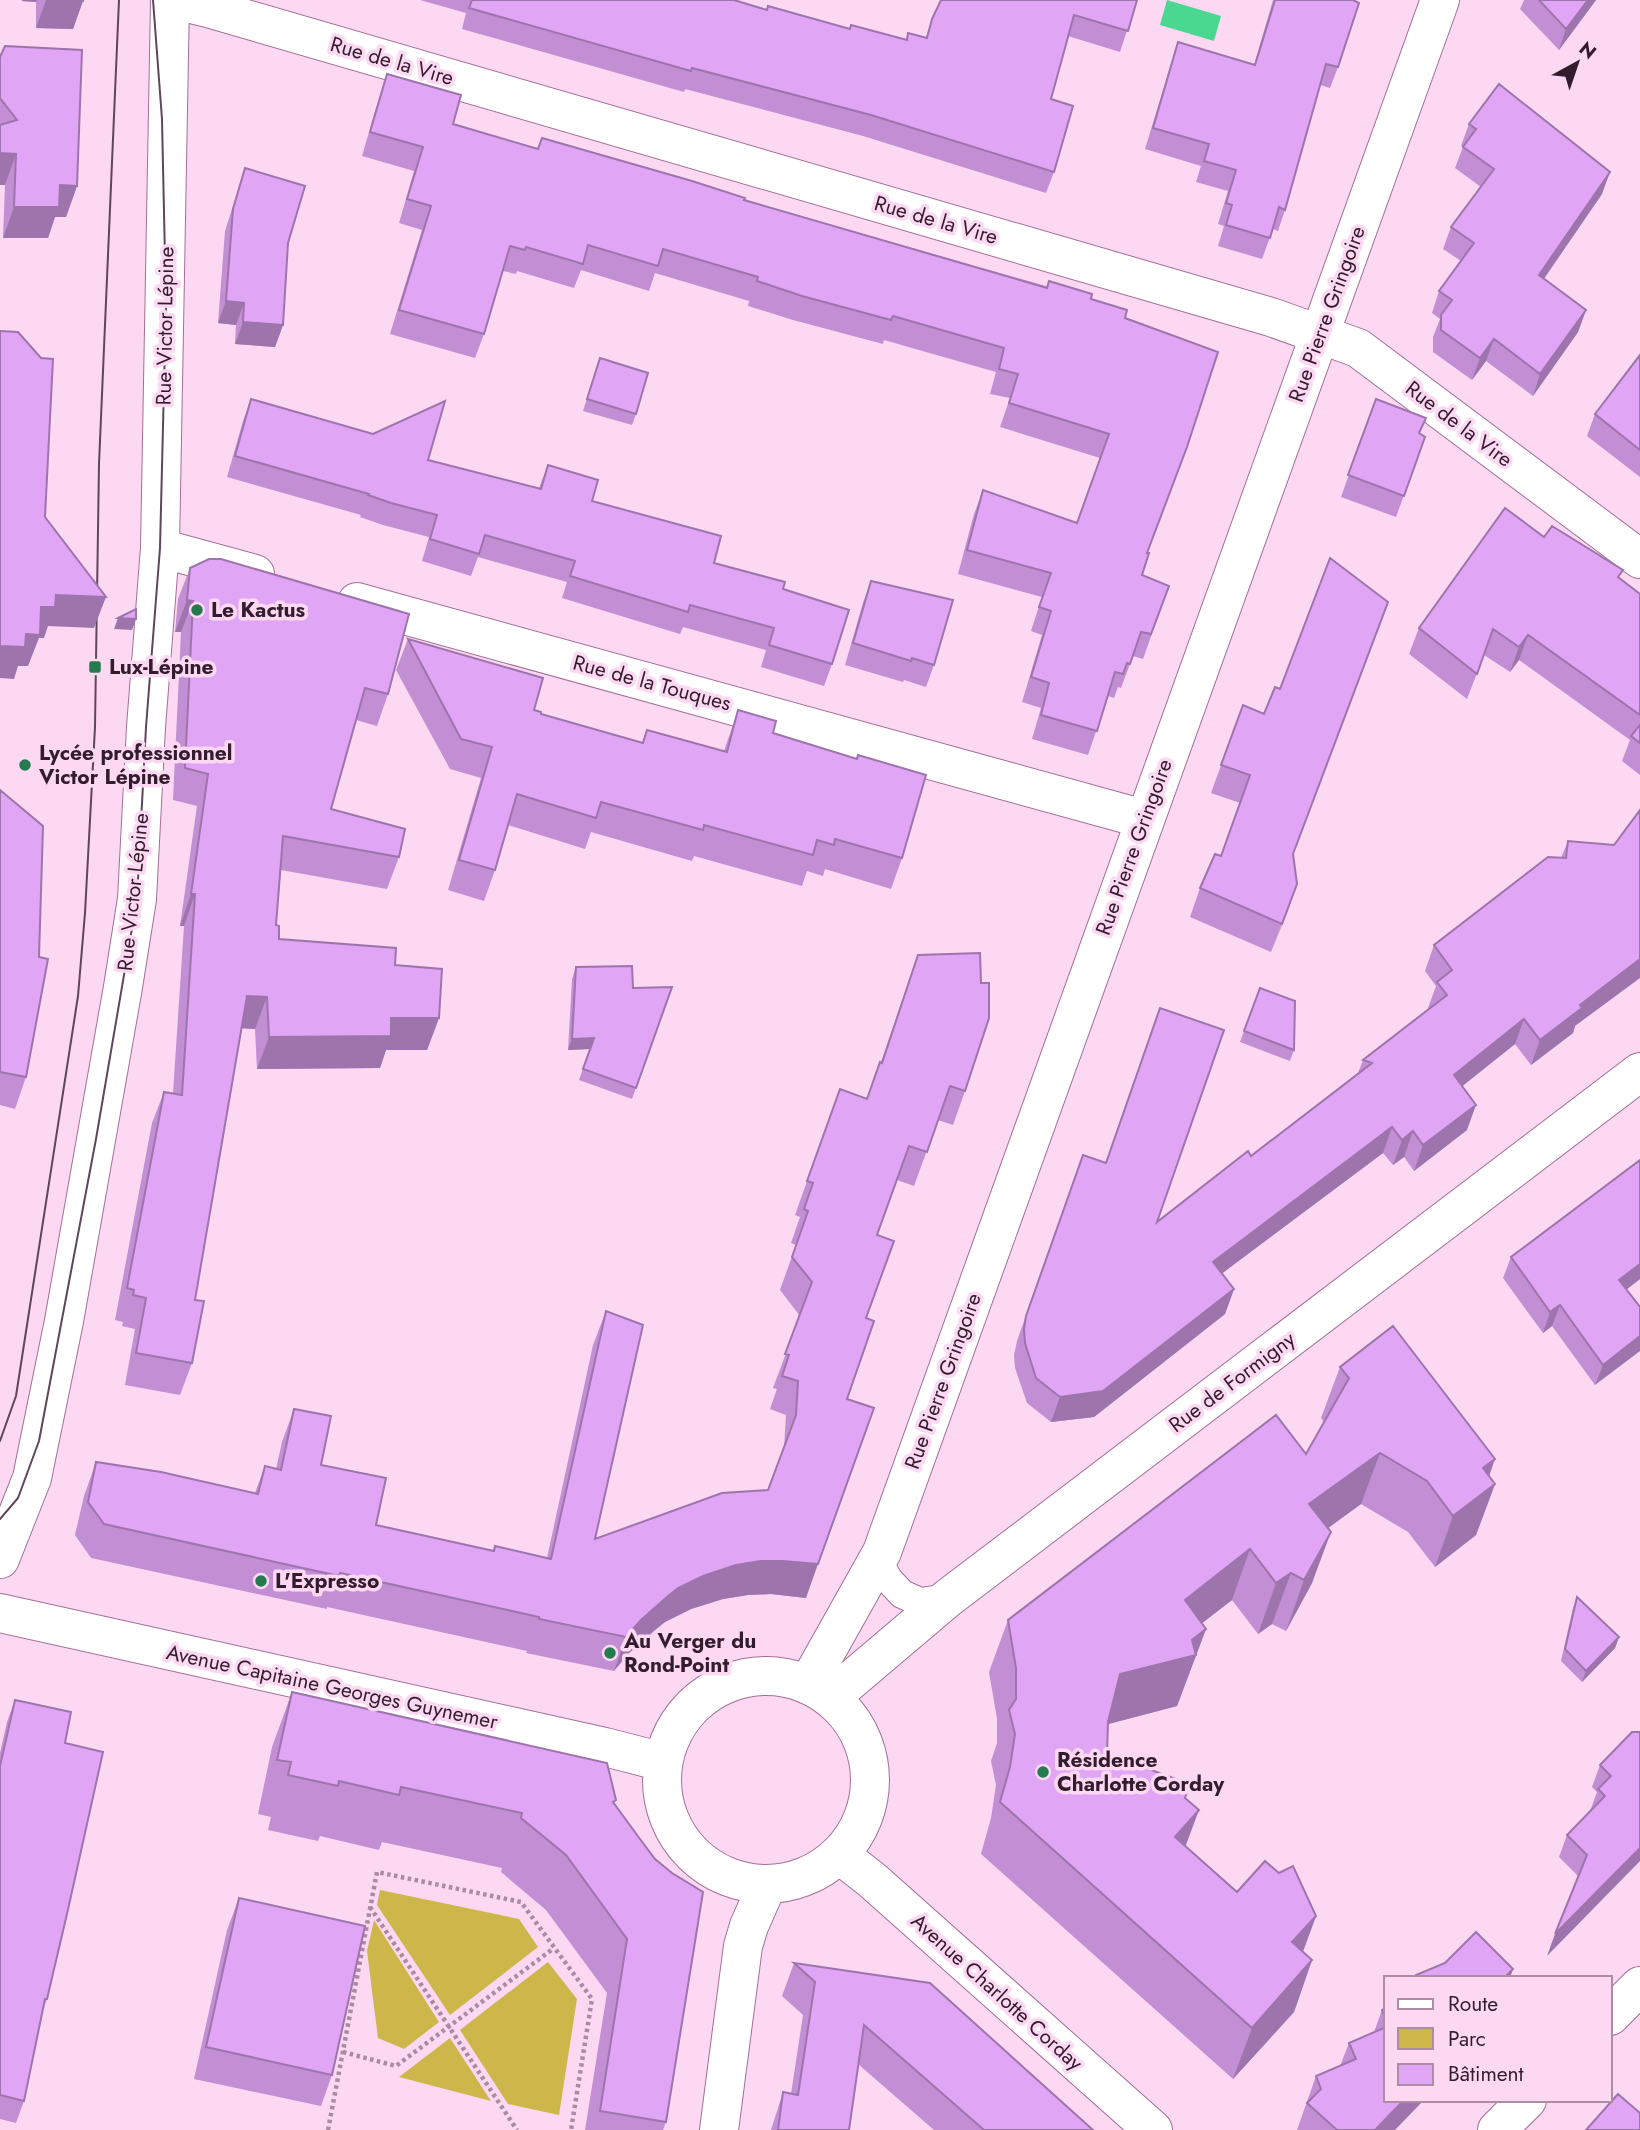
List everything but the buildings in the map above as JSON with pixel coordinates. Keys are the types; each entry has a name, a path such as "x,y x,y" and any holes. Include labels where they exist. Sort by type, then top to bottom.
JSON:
{"street":[{"name":"Rue de la Vire","path":"172,0 208,8 1271,317 1359,348 1640,559"},
{"name":"Rue Victor Lépine","path":"0,1559 32,1478 64,1321 137,899 146,727 160,548 172,0"},
{"name":"Rue Pierre Gringoire","path":"819,1691 882,1552 1440,0"},
{"path":"160,548 289,583"},
{"name":"Rue de la Touques","path":"329,594 1144,819"},
{"name":"Rue de Formigny","path":"819,1691 948,1598 1640,1072"},
{"name":"Avenue Capitaine Georges Guynemer","path":"0,1613 663,1762"},
{"path":"780,1676 819,1691 848,1716 861,1736 868,1760 870,1784 866,1809 857,1832 840,1855 821,1870 794,1881 766,1885 738,1881 712,1870 689,1852 673,1829 663,1802 663,1762 667,1745 679,1720 699,1699 724,1684 751,1677 780,1676"},
{"name":"Avenue Charlotte Corday","path":"840,1855 1153,2130"},
{"path":"719,2130 743,1946 766,1885"},
{"path":"1612,2014 1640,1986"},
{"path":"1497,2130 1525,2102"}],"lane":[{"path":"882,1552 881,1566 888,1579 902,1594 920,1602 948,1598"}],"path":[{"path":"328,2130 377,1872 521,1902 592,1999 571,2130"},
{"path":"370,1906 517,2130"},
{"path":"343,2052 397,2066 554,1948"}],"green space":[{"path":"380,1890 519,1919 538,1947 450,2015 377,1905"},
{"path":"374,1920 439,2022 404,2049 378,2038 367,1951"},
{"path":"548,1962 577,1999 559,2115 508,2104 460,2030"},
{"path":"450,2038 491,2101 399,2077"}],"shaded area":[{"path":"1167,0 1221,16 1214,41 1160,25"}],"tram line":[{"path":"0,1441 16,1396 78,996 85,913 95,727 99,464 119,0"},
{"path":"0,1519 18,1498 39,1441 96,1139 137,899 146,727 160,548 166,305 162,119 153,0"}],"place":[{"name":"Le Kactus","path":"197,610"},
{"name":"Lux-Lépine","path":"95,667"},
{"name":"Lycée professionnel Victor Lépine","path":"25,765"},
{"name":"L'Expresso","path":"261,1581"},
{"name":"Au Verger du Rond-Point","path":"610,1653"},
{"name":"Résidence Charlotte Corday","path":"1043,1772"}]}
